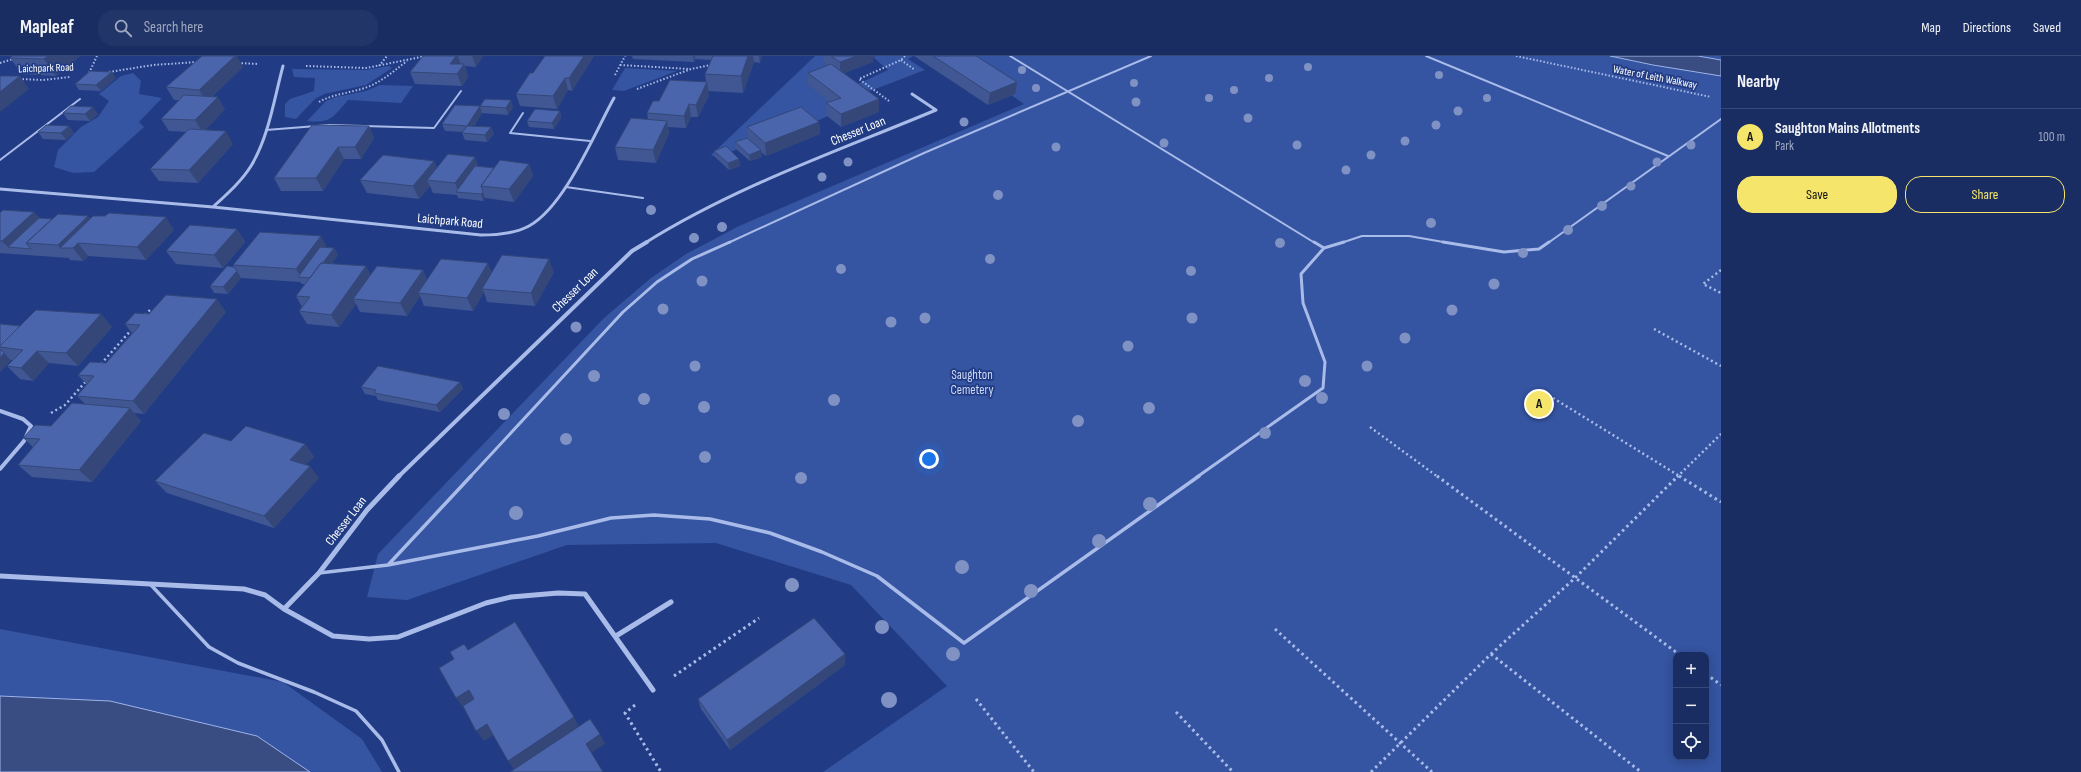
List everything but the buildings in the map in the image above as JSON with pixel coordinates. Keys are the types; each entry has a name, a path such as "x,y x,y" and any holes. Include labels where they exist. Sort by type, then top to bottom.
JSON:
{"street":[{"path":"213,207 235,186 251,166 266,130 283,66"},
{"name":"Chesser Loan","path":"284,609 320,573 367,510 414,460 632,252 661,232 725,198 936,110 912,94"},
{"name":"Laichpark Road","path":"0,189 213,207 481,234 507,234 530,226 544,214 566,187 614,98"},
{"path":"0,411 23,419 30,426 24,441 0,469"},
{"path":"0,576 244,589 265,595 284,609 333,636 369,639 398,637 486,603 511,597 558,593 585,594 653,690"},
{"path":"616,636 671,602"}],"lane":[{"path":"1010,56 1324,248"},
{"path":"388,565 623,312 657,282 692,259 924,153 1070,92 1151,56"},
{"path":"1426,56 1668,156"},
{"path":"266,130 296,125 336,124 434,128 461,91"},
{"path":"0,160 80,99"},
{"path":"523,113 510,133 590,141"},
{"path":"320,573 388,565 538,536 611,518 654,515 710,519 770,533 822,552 877,576 964,643 1323,388 1325,362 1303,303 1301,274 1324,248 1362,236 1409,236 1504,252 1540,249 1721,119"},
{"path":"566,187 643,198"},
{"path":"151,585 209,647 238,662 314,692 356,711 382,740 399,772"}],"path":[{"path":"91,70 97,56"},
{"path":"379,66 387,56"},
{"path":"236,63 366,68 426,56"},
{"path":"625,56 605,92 614,98 691,69 714,64"},
{"path":"905,56 901,60 859,79 915,119"},
{"name":"Water of Leith Walkway","path":"1516,56 1714,97"},
{"name":"Laichpark Road","path":"0,63 19,58"},
{"path":"296,125 318,102 334,95 355,91 376,84 409,59"},
{"path":"103,73 153,65 198,62"},
{"path":"620,65 691,69"},
{"name":"Laichpark Road","path":"89,75 96,74"},
{"name":"Laichpark Road","path":"14,78 43,80 74,76"},
{"path":"1721,270 1703,284 1721,293"},
{"path":"141,320 151,309"},
{"path":"100,366 136,326"},
{"path":"1654,329 1721,366"},
{"path":"30,426 64,405 90,377"},
{"path":"1553,398 1721,502"},
{"path":"1370,427 1676,652"},
{"path":"1371,772 1492,654 1575,578 1721,434"},
{"path":"1275,629 1432,772"},
{"path":"1492,654 1641,772"},
{"path":"1709,676 1721,685"},
{"path":"976,699 1034,772"},
{"path":"1176,712 1233,772"}],"green space":[{"path":"815,56 839,56 823,62 838,73 841,110 808,125 715,157 711,155"},
{"path":"913,56 908,59 925,70 870,91 858,84 888,70 873,57"},
{"name":"Saughton Cemetery","path":"955,56 1721,56 1721,772 823,772 947,686 851,585 716,543 567,545 407,600 367,597 378,554 604,318 651,278 686,254 739,226 1024,104 1011,95 1014,94"},
{"path":"389,66 392,68 366,85 324,94 315,99 296,119 285,117 285,104 290,99 314,91 315,78 294,77 292,69 366,70"},
{"path":"625,68 677,71 624,91 612,90"},
{"path":"133,73 141,81 139,94 162,98 139,122 144,127 94,172 73,173 54,167 58,150 81,127 98,117 109,101 99,94 121,76"},
{"path":"380,85 413,86 401,103 348,100 331,118 315,122 307,121 326,101 336,97 366,91"},
{"path":"0,629 283,682 362,739 382,772 0,772"}],"shaded area":[{"path":"1610,56 1698,56 1721,60 1721,76 1653,65"},
{"path":"0,696 110,701 257,736 310,772 0,772"}],"place":[{"name":"Saughton Mains Allotments","path":"1539,404"}]}
